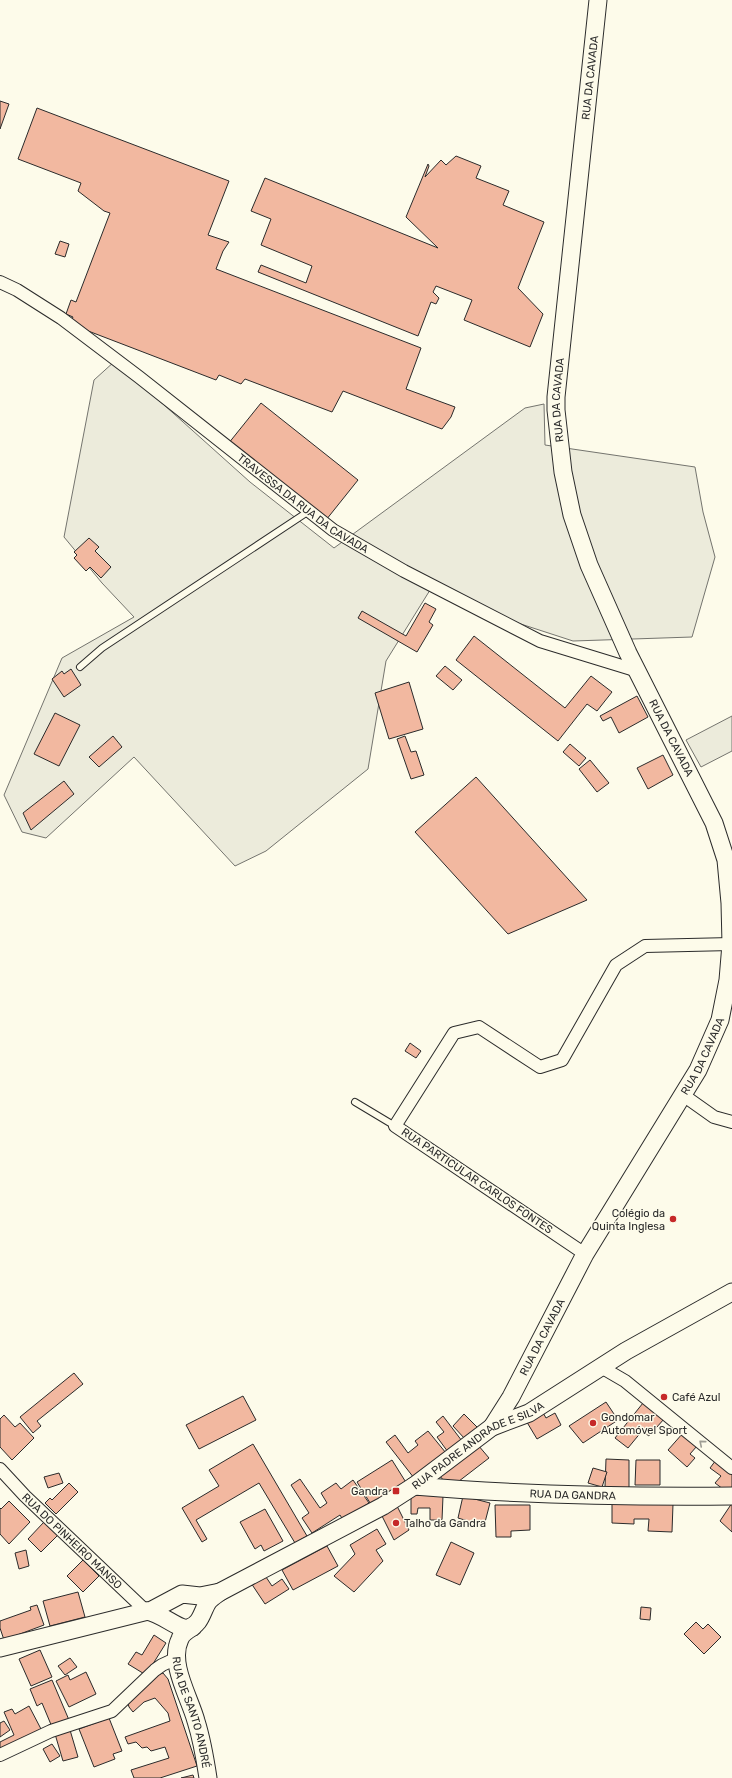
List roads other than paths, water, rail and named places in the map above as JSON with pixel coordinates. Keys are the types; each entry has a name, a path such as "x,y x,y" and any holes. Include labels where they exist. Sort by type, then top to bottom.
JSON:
{"street":[{"name":"RUA DA CAVADA","path":"492,1427 511,1397 585,1254 698,1070 720,1020 728,980 731,944 729,860 714,823 638,671 589,565 572,515 563,472 556,410 598,0"},
{"name":"TRAVESSA DA RUA DA CAVADA","path":"0,282 17,290 61,318 139,377 333,530 404,571 540,641 638,671"},
{"name":"RUA PARTICULAR CARLOS FONTES","path":"585,1254 395,1126 454,1033 479,1026 540,1067 562,1060 616,965 645,946 731,944"},
{"path":"683,1095 714,1117 732,1122"},
{"name":"RUA PADRE ANDRADE E SILVA","path":"197,1621 209,1601 220,1592 383,1506 414,1486 492,1427 529,1413 626,1351 732,1292"},
{"path":"601,1367 625,1381 732,1468"},
{"name":"RUA DO PINHEIRO MANSO","path":"0,1469 25,1496 146,1611"},
{"name":"RUA DA GANDRA","path":"414,1486 481,1491 670,1496 732,1496"},
{"name":"RUA PADRE ANDRADE E SILVA","path":"182,1596 200,1596 220,1592"},
{"path":"172,1622 168,1610 169,1604 182,1596"},
{"path":"0,1648 146,1611 158,1608 182,1596 198,1600 202,1610 197,1621 185,1629 179,1628 160,1615 146,1611"},
{"name":"RUA DE SANTO ANDRÉ","path":"177,1652 182,1636 197,1621"},
{"name":"RUA DE SANTO ANDRÉ","path":"172,1622 176,1632 178,1670 193,1710 203,1744 208,1778"},
{"path":"0,1755 52,1731 112,1711 155,1670 177,1652"}],"lane":[{"path":"80,667 102,648 309,511"},
{"path":"355,1102 395,1126"}],"place":[{"name":"Colégio da Quinta Inglesa","path":"673,1219"},
{"name":"Café Azul","path":"664,1397"},
{"name":"Gondomar Automóvel Sport","path":"593,1423"},
{"name":"Gandra","path":"396,1491"},
{"name":"Talho da Gandra","path":"396,1523"}]}
